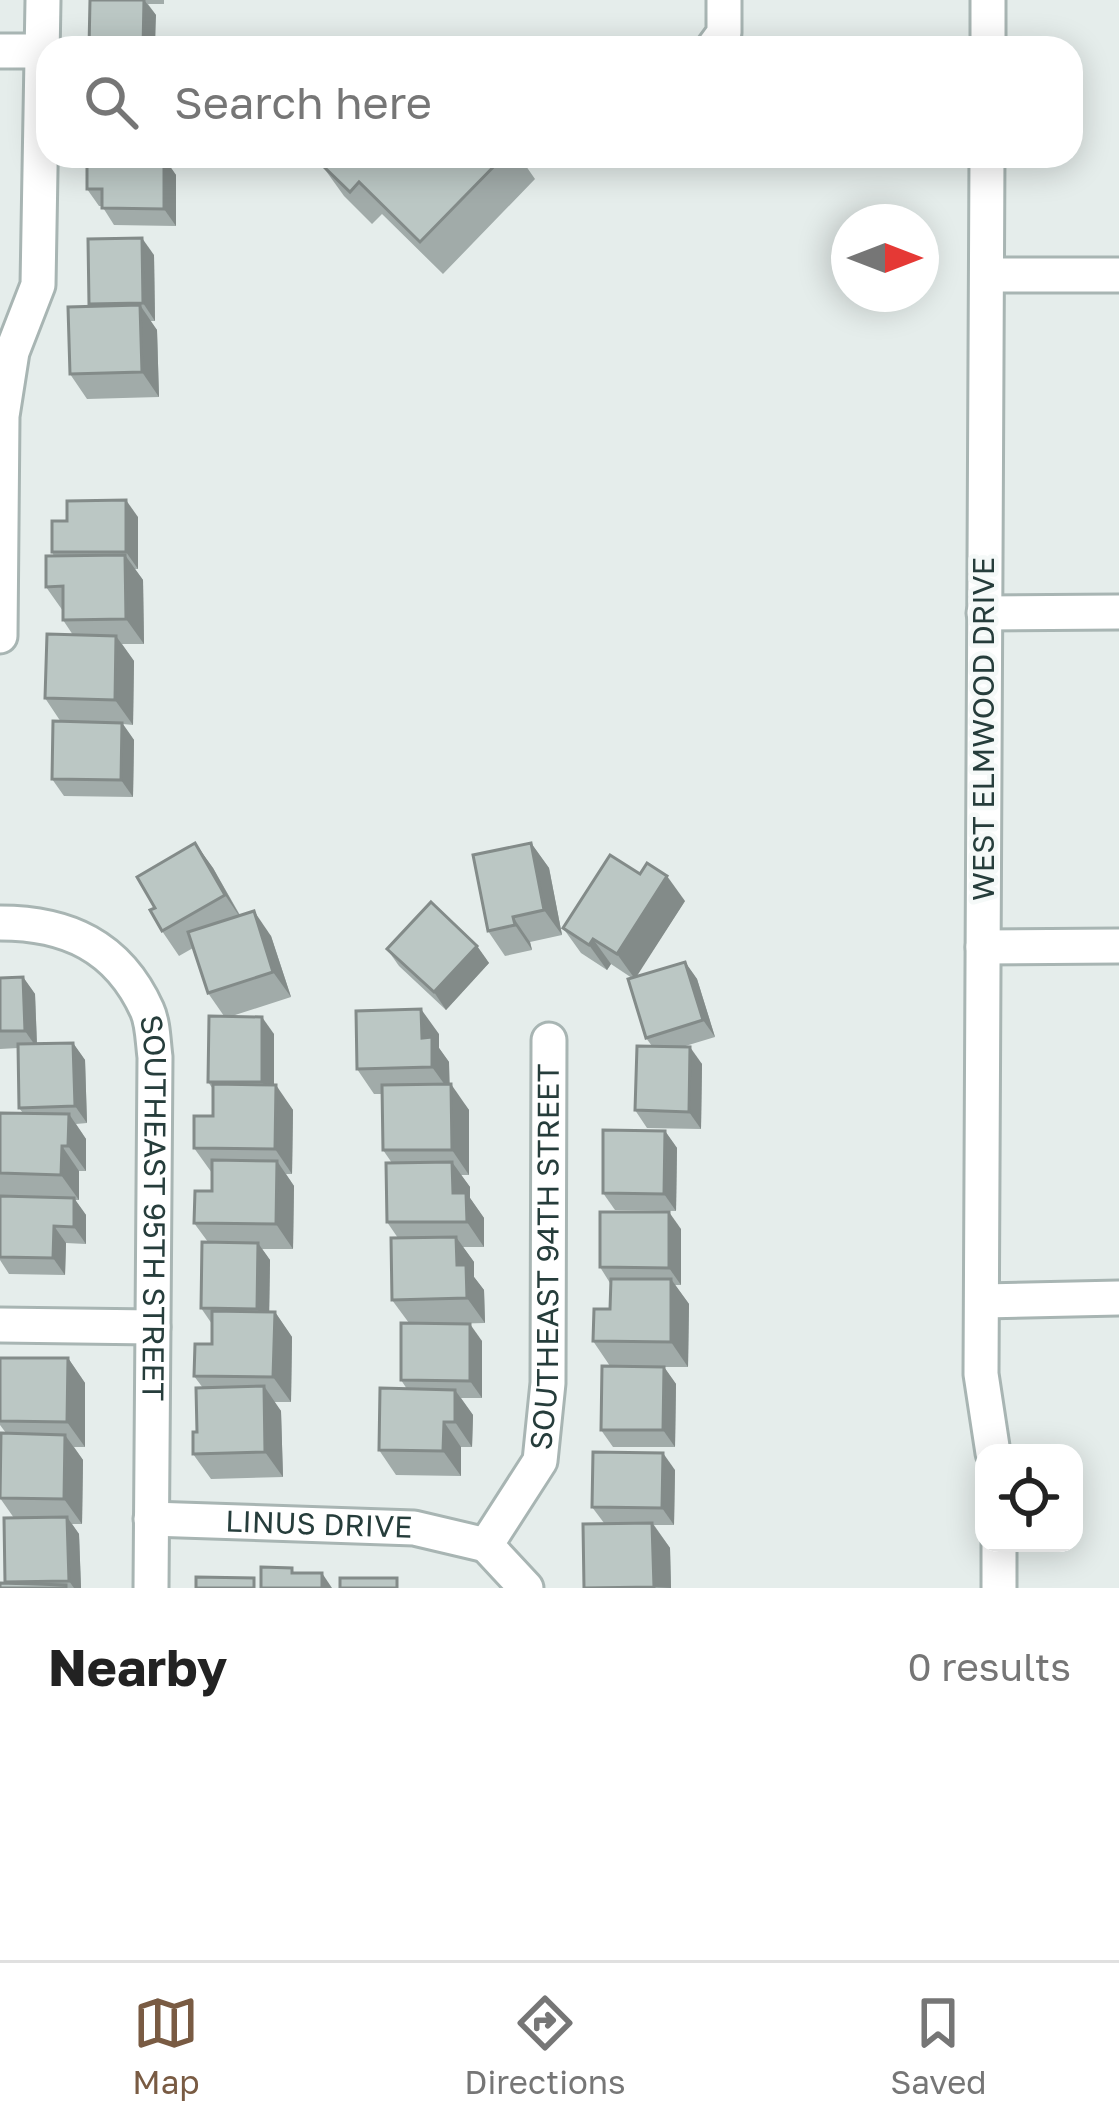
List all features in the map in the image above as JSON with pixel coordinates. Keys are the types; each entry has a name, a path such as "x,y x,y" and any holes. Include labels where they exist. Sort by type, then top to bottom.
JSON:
{"street":[{"path":"43,0 43,36"},
{"path":"722,36 724,0"},
{"path":"988,0 988,36"},
{"path":"0,51 36,51"},
{"path":"0,636 2,416 23,317 38,285 40,168"},
{"name":"WEST ELMWOOD DRIVE","path":"987,168 982,1394 991,1444"},
{"path":"987,275 1119,275"},
{"path":"984,613 1119,612"},
{"name":"SOUTHEAST 95TH STREET","path":"0,923 57,928 108,953 149,1013 155,1057 151,1588"},
{"path":"983,946 1119,946"},
{"name":"SOUTHEAST 94TH STREET","path":"486,1545 540,1461 548,1383 549,1040"},
{"path":"982,1301 1119,1298"},
{"path":"0,1325 153,1327"},
{"name":"LINUS DRIVE","path":"151,1519 414,1528 486,1545"},
{"path":"486,1545 526,1588"},
{"path":"999,1552 999,1588"}],"building":[{"path":"90,0 144,0 143,36 89,36"},
{"path":"87,168 164,168 164,209 102,208 102,189 87,189"},
{"path":"325,168 492,168 420,242 359,182 350,192"},
{"path":"142,238 143,303 89,304 88,239"},
{"path":"140,305 142,372 70,374 68,307"},
{"path":"126,500 126,552 52,552 52,521 67,521 67,501"},
{"path":"125,555 126,619 63,620 63,586 46,587 46,556"},
{"path":"47,634 116,636 115,700 45,698"},
{"path":"53,721 122,723 121,780 52,779"},
{"path":"195,843 225,895 162,931 137,877"},
{"path":"531,843 544,910 513,917 515,925 488,931 473,855"},
{"path":"610,855 640,874 647,863 667,876 617,954 593,939 589,945 563,928"},
{"path":"431,902 477,946 434,992 387,949"},
{"path":"254,911 273,972 208,993 188,932"},
{"path":"685,962 703,1020 646,1038 628,979"},
{"path":"23,977 25,1031 0,1031 0,978"},
{"path":"421,1009 422,1038 432,1037 432,1067 357,1069 356,1011"},
{"path":"209,1016 262,1017 262,1082 208,1082"},
{"path":"73,1043 75,1106 19,1108 18,1044"},
{"path":"637,1046 690,1047 689,1112 635,1110"},
{"path":"213,1084 276,1085 275,1149 194,1148 194,1116 213,1116"},
{"path":"451,1084 452,1150 383,1150 382,1085"},
{"path":"0,1113 69,1114 61,1175 0,1173"},
{"path":"603,1130 665,1131 664,1194 603,1193"},
{"path":"212,1160 277,1161 276,1224 194,1223 195,1191 212,1191"},
{"path":"452,1162 453,1193 466,1193 467,1222 387,1222 386,1163"},
{"path":"0,1196 74,1198 74,1227 54,1226 53,1258 0,1257"},
{"path":"600,1212 669,1212 669,1268 600,1267"},
{"path":"456,1237 457,1265 466,1265 467,1298 392,1300 391,1238"},
{"path":"202,1242 258,1243 257,1309 201,1308"},
{"path":"611,1279 671,1279 671,1342 593,1341 594,1309 610,1309"},
{"path":"212,1311 275,1312 273,1377 194,1376 195,1344 212,1344"},
{"path":"401,1323 470,1324 470,1381 401,1380"},
{"path":"0,1358 68,1358 67,1422 0,1421"},
{"path":"602,1366 664,1367 663,1430 601,1430"},
{"path":"264,1386 265,1452 193,1454 196,1388"},
{"path":"380,1388 455,1390 455,1422 444,1422 443,1451 379,1450"},
{"path":"1,1433 65,1435 64,1499 0,1498"},
{"path":"593,1452 663,1453 662,1508 592,1507"},
{"path":"67,1517 69,1581 5,1582 4,1518"},
{"path":"652,1523 654,1587 584,1588 583,1524"},
{"path":"261,1567 322,1573 322,1588 261,1588"},
{"path":"196,1577 254,1578 254,1588 196,1588"},
{"path":"340,1578 397,1578 397,1588 340,1588"},
{"path":"0,1583 66,1585 66,1588 0,1588"}]}
